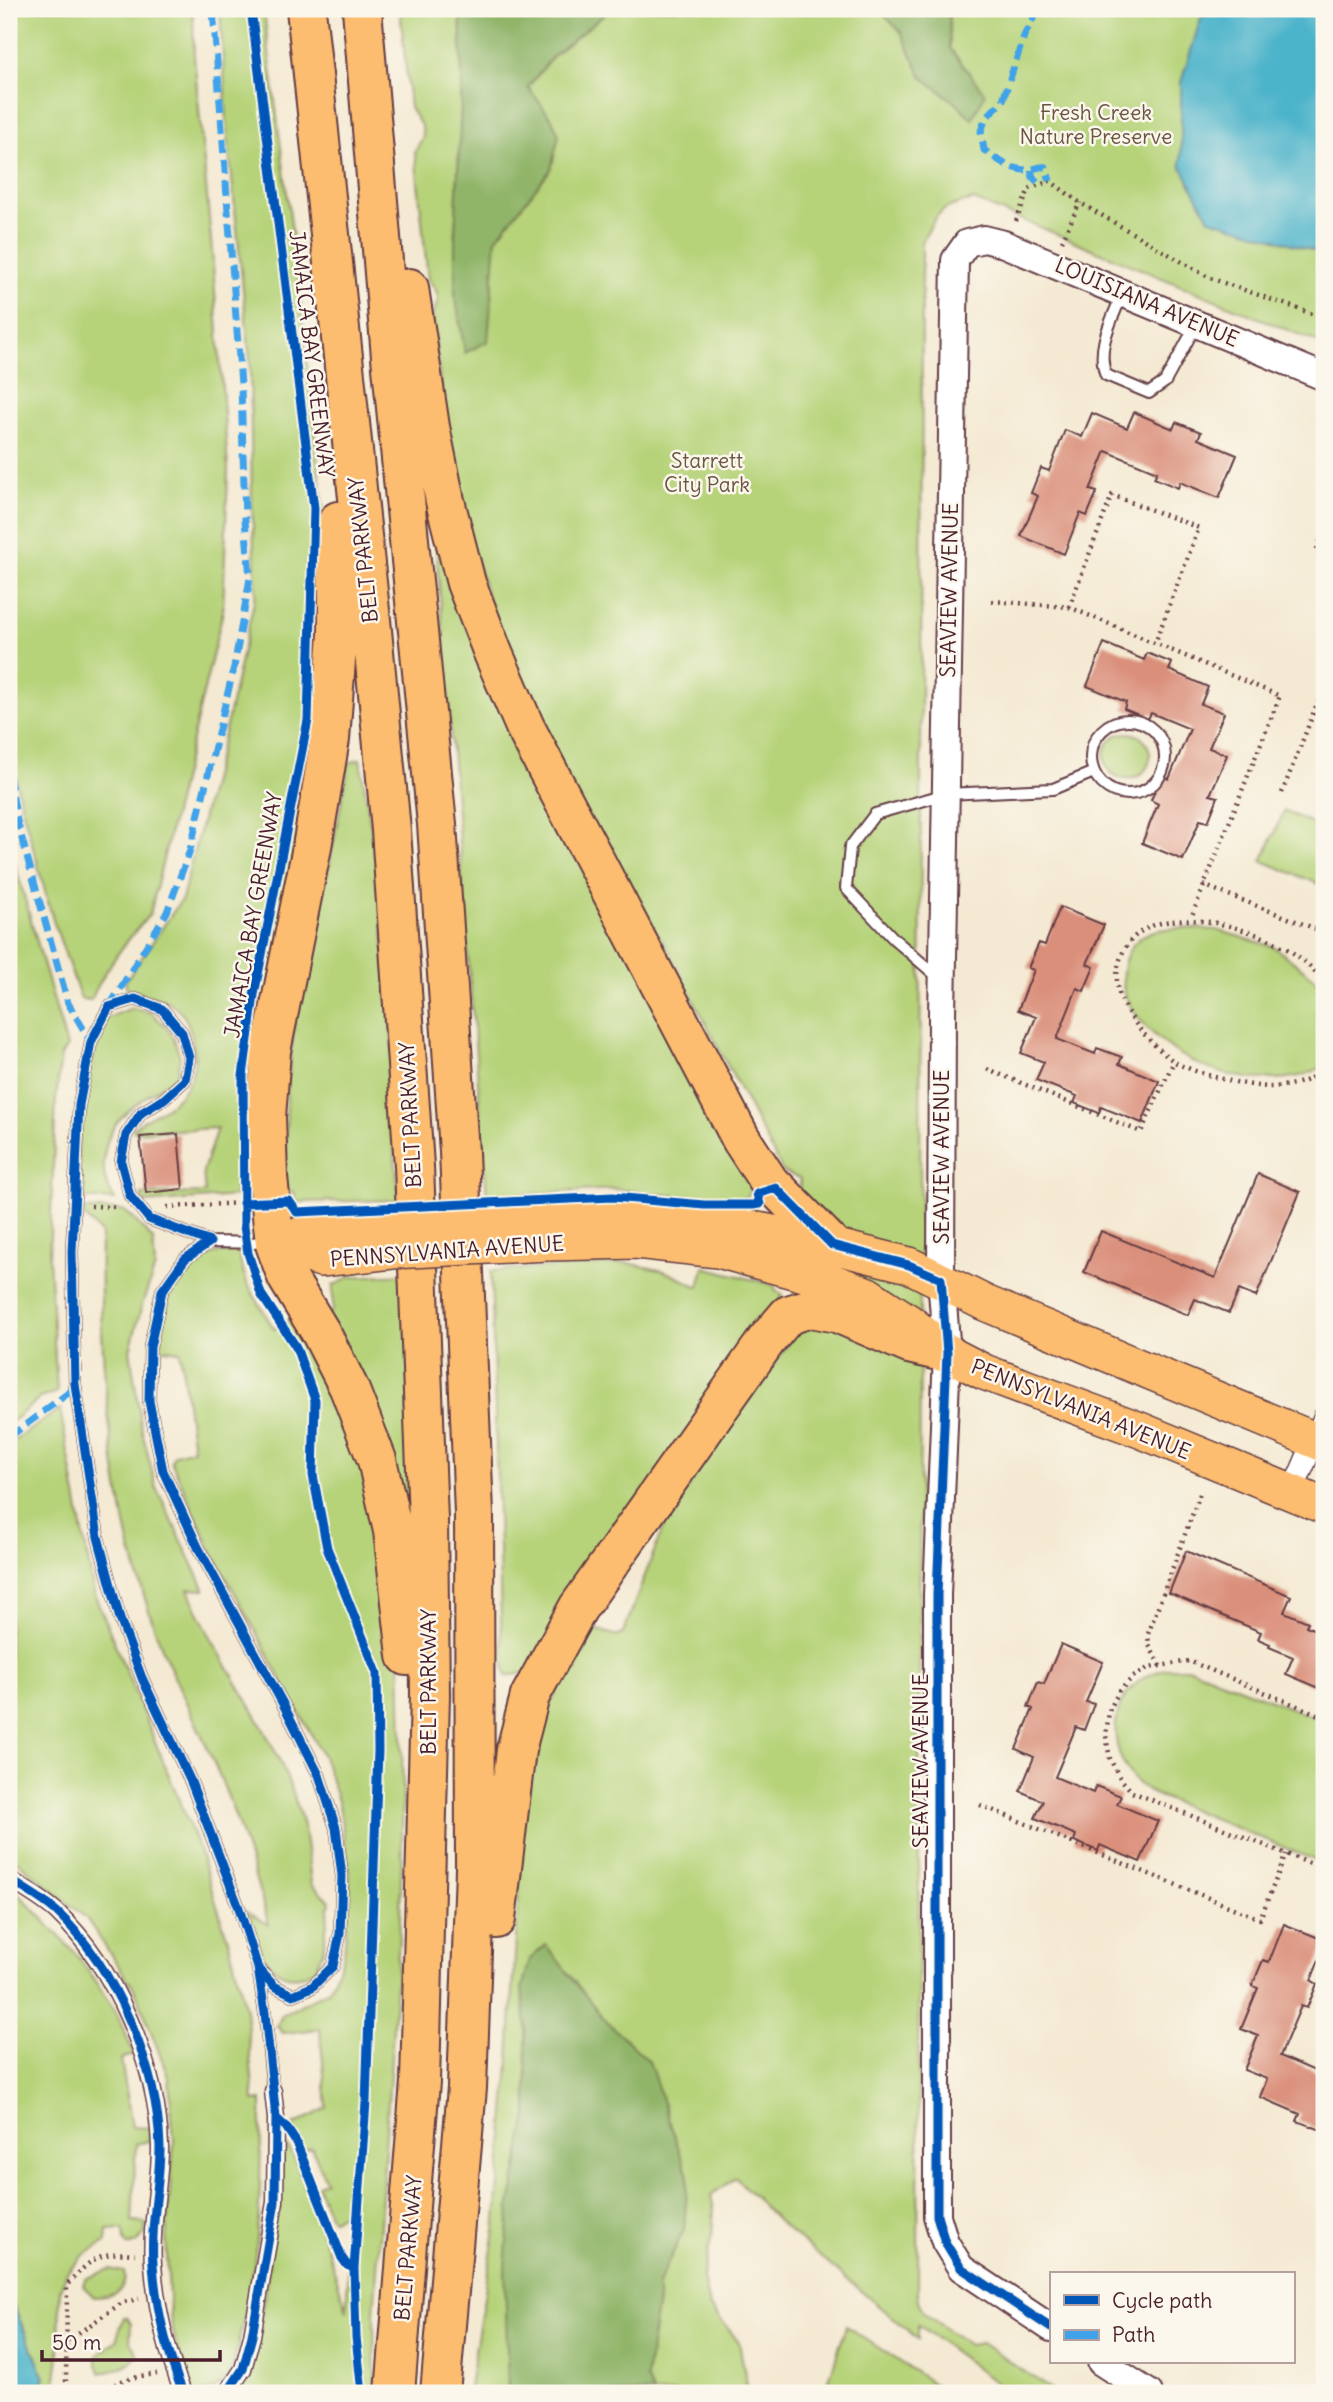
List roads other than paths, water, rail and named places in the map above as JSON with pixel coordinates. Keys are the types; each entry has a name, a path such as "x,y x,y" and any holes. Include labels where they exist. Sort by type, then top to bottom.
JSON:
{"highway":[{"path":"304,9 339,534 338,634 330,739 312,847 271,1051 267,1128 268,1177 261,1243 287,1278 321,1333 349,1388 377,1460 393,1531 414,1738 404,2296"},
{"name":"BELT PARKWAY","path":"304,9 390,817 414,1166 428,1519 430,1695 421,2082 395,2393"},
{"path":"365,9 430,427 444,501 466,583 525,727 741,1139 771,1185 832,1245"},
{"path":"365,9 391,357 437,824 454,1075 468,1347 474,1513 475,1869 467,2088 450,2300"},
{"path":"440,2393 516,1750 530,1696 578,1608 765,1341 788,1315 811,1308 837,1313 909,1344 947,1353"}],"main road":[{"name":"PENNSYLVANIA AVENUE","path":"261,1243 317,1229 347,1241 547,1229 629,1213 707,1220 832,1245 909,1265 985,1303 1321,1434"},
{"name":"PENNSYLVANIA AVENUE","path":"547,1229 718,1250 833,1282 867,1295 909,1322 947,1353 984,1373 1140,1430 1324,1506"}],"street":[{"name":"LOUISIANA AVENUE","path":"967,243 984,239 1004,243 1324,377"},
{"name":"SEAVIEW AVENUE","path":"967,243 955,260 954,282 943,981 941,1279 947,1353 937,1595 937,2216 944,2242 961,2268 1050,2328"},
{"path":"1292,1492 1321,1434"},
{"path":"9,1879 56,1911 81,1940 110,1983 128,2018 144,2059 160,2148 153,2255 157,2296 168,2353 183,2393"},
{"path":"227,2393 243,2369 252,2336 275,2202 276,2118 273,2091"},
{"path":"1104,2364 1149,2393"}],"lane":[{"path":"1122,292 1104,343 1103,366 1106,375 1149,393 1165,382 1197,323"},
{"path":"1136,721 1146,726 1162,743 1165,755 1163,767 1148,788 1124,794 1101,783 1094,772 1092,750 1096,739 1113,723 1136,721"},
{"path":"943,981 894,939 846,888 850,847 875,814 946,794 1053,789 1094,772"},
{"path":"261,1243 210,1242 149,1219 130,1196 121,1162 126,1135 141,1112 164,1099 185,1080 189,1058 182,1033 162,1009 135,999 109,1007 91,1042 79,1105 72,1290 75,1384 82,1443 99,1537 120,1619 142,1678 191,1782 239,1908 258,1968 273,2091"},
{"path":"210,1242 185,1259 162,1292 150,1347 149,1401 163,1471 198,1547 284,1704 319,1775 336,1828 342,1876 340,1934 333,1966 312,1987 293,1995 274,1986 258,1968"}],"water":[{"path":"1213,9 1324,9 1324,250 1318,252 1209,219 1181,166 1181,82 1201,18"},
{"path":"9,2296 45,2378 37,2393 9,2393"}],"park label":[{"name":"Fresh Creek Nature Preserve","path":"1096,124"},
{"name":"Starrett City Park","path":"707,472"}]}
